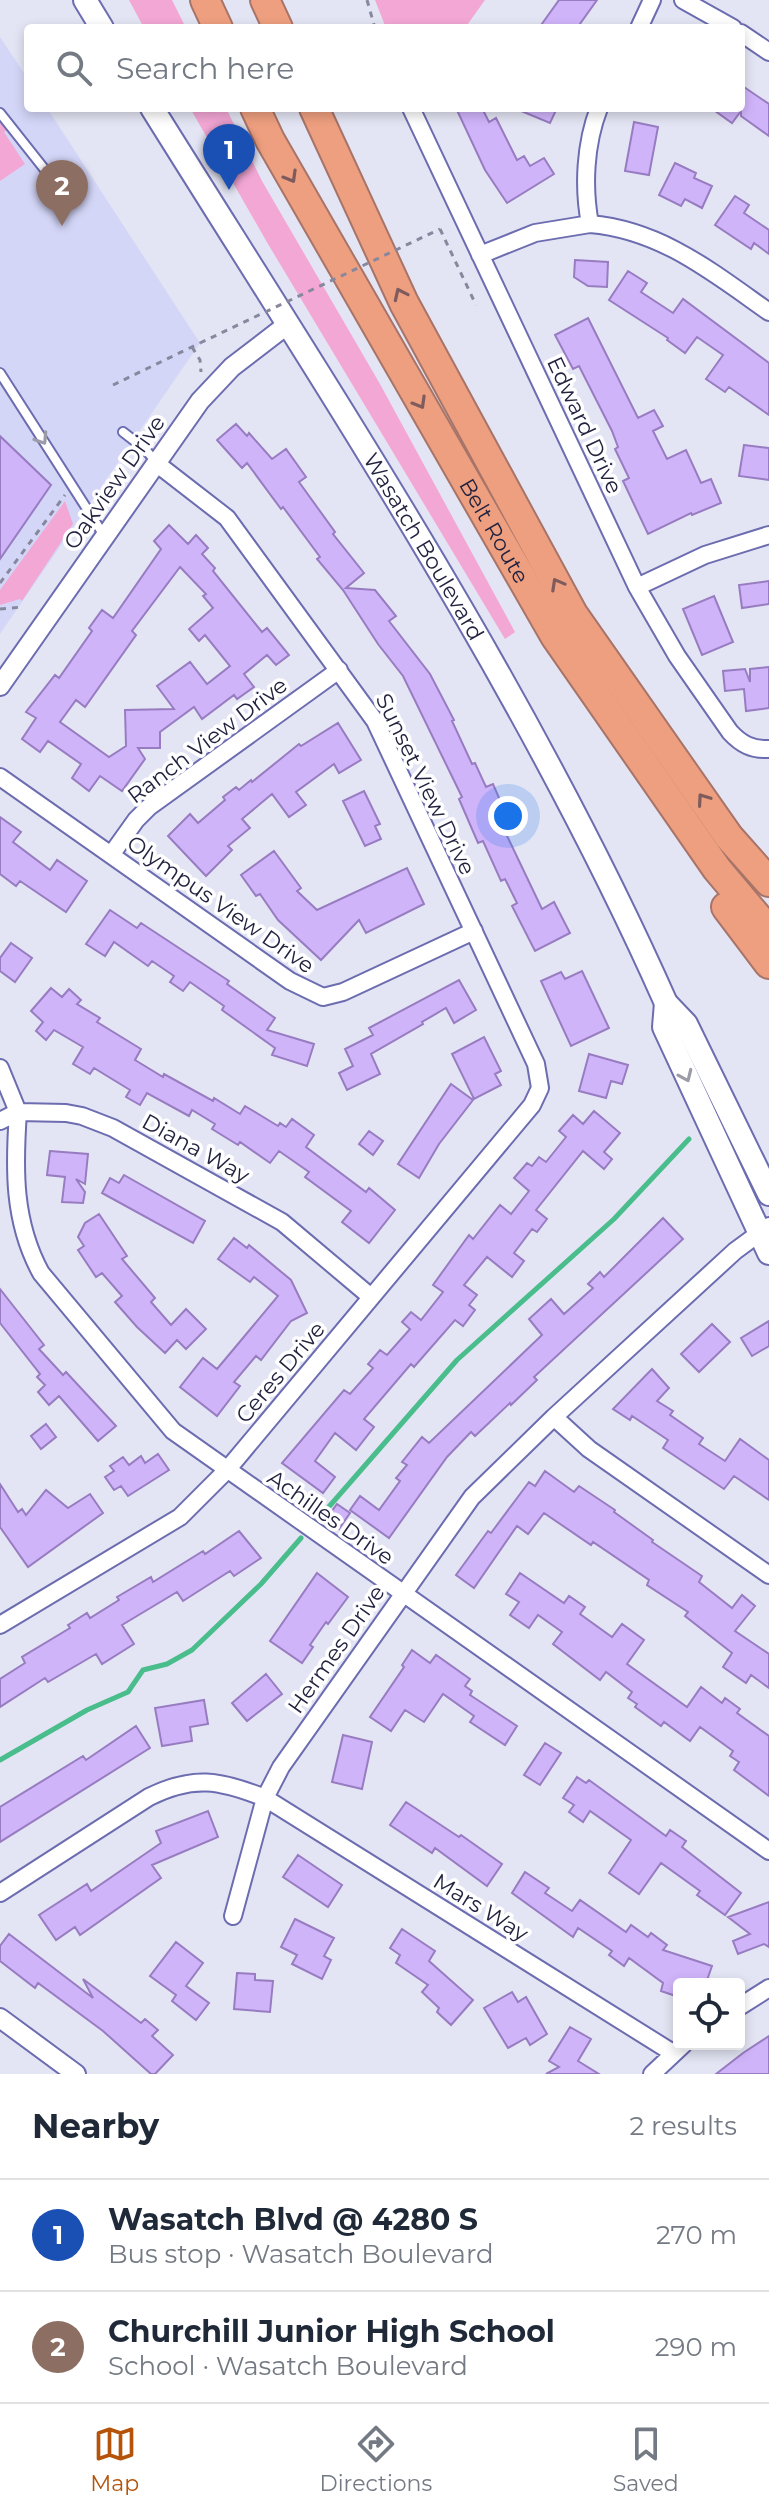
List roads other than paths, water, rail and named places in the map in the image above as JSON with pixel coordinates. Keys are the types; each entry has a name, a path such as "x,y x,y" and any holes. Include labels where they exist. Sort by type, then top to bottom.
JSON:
{"highway":[{"path":"205,0 216,24"},
{"path":"265,0 276,24"},
{"path":"285,0 292,24"},
{"name":"Belt Route","path":"257,112 293,180 555,636 717,869 769,931"},
{"name":"Belt Route","path":"318,115 404,303 573,614 729,837 769,882"},
{"path":"555,636 662,815 769,964"},
{"path":"729,837 769,875"}],"main road":[{"path":"85,0 100,24"},
{"name":"Wasatch Boulevard","path":"155,112 424,542 499,670 595,851 666,1003 686,1024 769,1194"},
{"name":"Wasatch Boulevard","path":"666,1003 664,1027 765,1237"}],"street":[{"path":"641,24 652,0"},
{"path":"683,0 726,24"},
{"path":"745,36 769,52"},
{"name":"Edward Drive","path":"413,112 637,587 677,656 730,732 744,745 769,749"},
{"path":"590,224 586,202 588,152 591,128 597,112"},
{"path":"480,255 535,233 590,224 629,230 667,244 769,312"},
{"name":"Oakview Drive","path":"2,681 211,388 232,367 288,324"},
{"name":"Sunset View Drive","path":"156,463 227,518 375,721 536,1064 540,1088"},
{"path":"637,587 705,555 769,535"},
{"name":"Ranch View Drive","path":"111,855 149,807 339,670"},
{"name":"Olympus View Drive","path":"0,777 290,981 323,997 343,992 474,931"},
{"path":"0,1068 18,1112 0,1121"},
{"name":"Ceres Drive","path":"1,1623 180,1517 227,1470 532,1105 540,1088"},
{"name":"Diana Way","path":"18,1112 66,1113 113,1128 282,1222 371,1297"},
{"name":"Achilles Drive","path":"18,1112 14,1160 17,1204 23,1233 41,1273 159,1418 180,1437 769,1851"},
{"name":"Hermes Drive","path":"233,1916 265,1798 281,1767 472,1497 554,1417 735,1251 765,1237"},
{"path":"554,1417 589,1449 769,1575"},
{"path":"0,1893 149,1797 172,1787 210,1782 235,1786 265,1798"},
{"name":"Mars Way","path":"265,1798 673,2044"},
{"path":"745,2003 769,1988"},
{"path":"0,2018 76,2074"},
{"path":"652,2074 677,2050"}],"lane":[{"path":"0,113 57,185"},
{"path":"0,373 105,537"},
{"path":"123,432 145,449 156,463"}],"waterway":[{"path":"320,1517 457,1360 614,1219 689,1139"},
{"path":"0,1760 87,1710 128,1692 143,1670 167,1664 192,1650 261,1584 301,1538"}],"place":[{"name":"Wasatch Blvd @ 4280 S","path":"229,190"},
{"name":"Churchill Junior High School","path":"62,226"}]}
